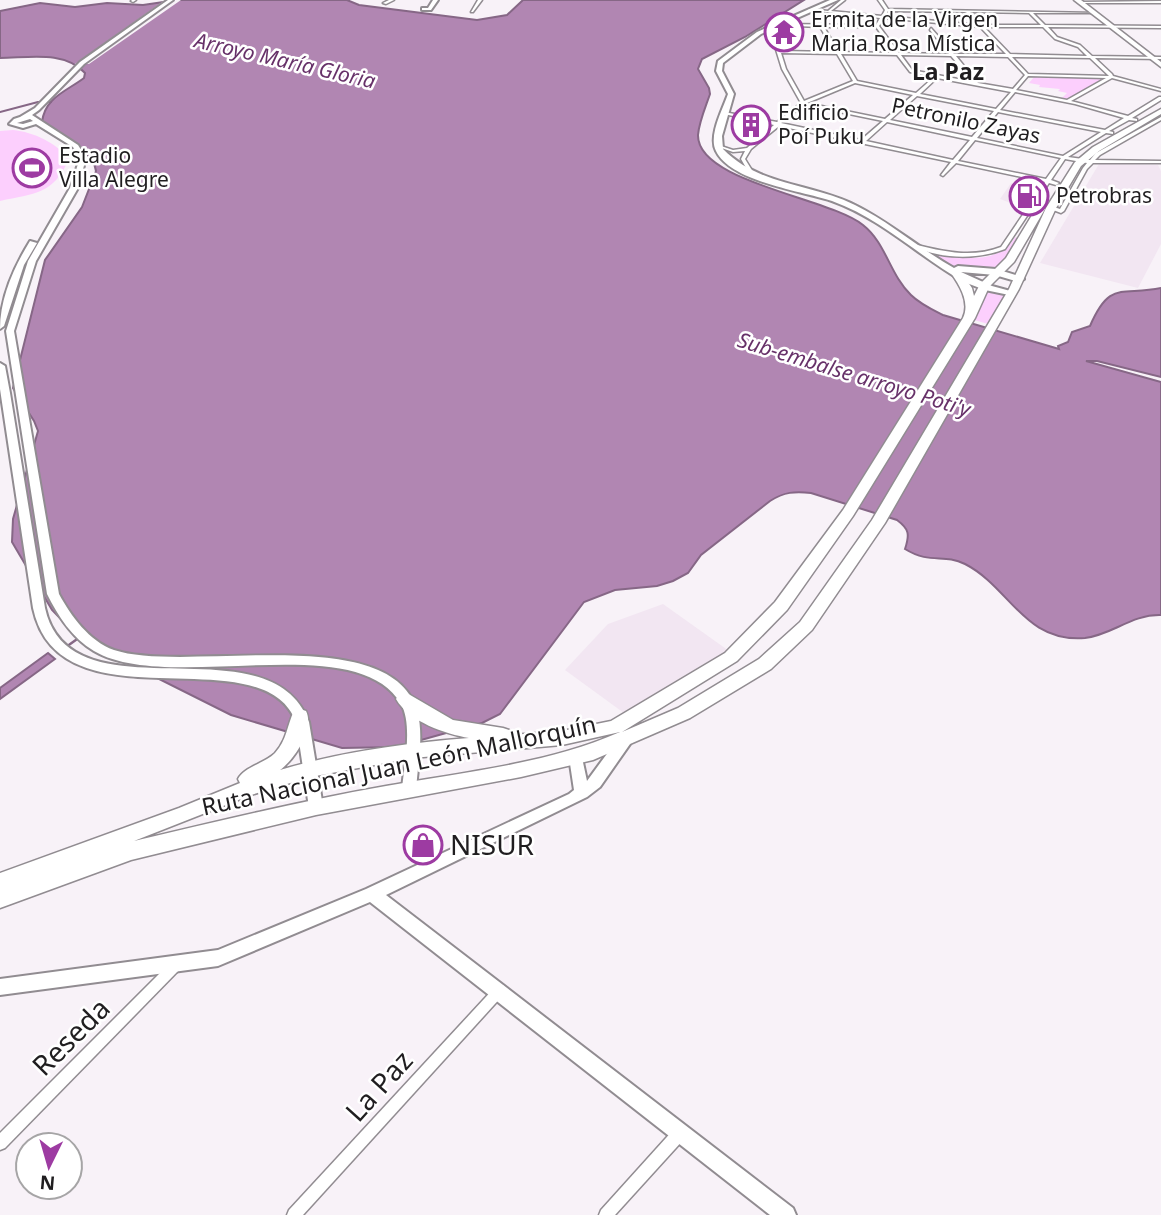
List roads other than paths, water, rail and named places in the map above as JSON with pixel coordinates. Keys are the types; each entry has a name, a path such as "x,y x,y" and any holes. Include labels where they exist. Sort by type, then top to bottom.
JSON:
{"highway":[{"path":"1082,1 1113,28 1158,58"},
{"path":"1082,1 1121,28 1158,58 1161,65"},
{"path":"1076,160 1161,106"},
{"path":"1136,122 1161,111"},
{"name":"Ruta Nacional Juan León Mallorquín","path":"0,882 247,788 310,769 412,750 620,734 746,645 781,606 848,513 970,315 985,286 1010,260 1018,238 1051,182 1076,160"},
{"name":"Ruta Nacional Juan León Mallorquín","path":"0,898 131,851 316,807 576,757 620,734 714,697 785,647 824,603 878,523 1019,279 1076,160"},
{"path":"949,268 967,288 970,315"},
{"path":"405,699 435,721 452,729 544,740"},
{"path":"150,827 198,801 268,770 293,746 300,716"}],"main road":[{"path":"835,0 773,26 720,62 719,71 731,89 718,136 718,146 730,162 756,175 851,206 949,268 985,286 1010,294"},
{"path":"949,268 996,272 1019,279"}],"street":[{"path":"25,122 82,63 171,0"},
{"path":"385,3 391,0"},
{"path":"431,0 424,9 429,9 436,0"},
{"path":"472,11 480,0"},
{"path":"828,12 843,0"},
{"path":"880,0 887,10"},
{"path":"917,0 924,10"},
{"path":"1082,1 1160,1"},
{"path":"810,10 980,26 1161,27"},
{"path":"887,10 1094,13"},
{"path":"877,26 887,10"},
{"path":"967,11 1027,75 1111,77 1161,90"},
{"path":"1030,12 1056,38 1076,45 1111,77"},
{"path":"803,103 784,69 773,26 877,26"},
{"path":"822,26 855,82"},
{"path":"877,26 911,71 1068,101 1136,122 1161,126"},
{"path":"931,29 978,85"},
{"path":"778,52 1158,58"},
{"path":"943,175 1027,75"},
{"path":"862,142 936,76"},
{"path":"1068,101 1111,77"},
{"path":"756,175 743,162 748,148 803,103 855,82 1115,134"},
{"path":"1076,160 1136,122 1161,98"},
{"name":"Petronilo Zayas","path":"803,103 1076,160 1161,162"},
{"path":"36,120 37,109"},
{"path":"726,113 1051,182"},
{"path":"1136,122 1161,118"},
{"path":"25,122 36,120 76,146 83,158 74,188 32,261 10,331 53,594 64,618 92,644 111,654 134,660 335,661 371,669 390,682 405,699 412,718 409,789"},
{"path":"0,326 20,265 77,161 72,151 25,122"},
{"path":"718,146 733,150 748,148"},
{"path":"917,247 949,254 980,254 1000,250 1018,238"},
{"path":"0,366 10,406 22,513 46,631 72,657 107,667 246,678 277,689 291,701 300,716 316,807"},
{"path":"0,987 176,965 218,957 372,894 582,793 595,783 620,734"},
{"path":"576,757 582,793"},
{"path":"0,876 62,859"},
{"path":"372,894 500,990 786,1215"},
{"name":"Reseda","path":"0,1143 176,965"},
{"name":"La Paz","path":"294,1215 500,990"},
{"path":"606,1215 680,1133"}],"water":[{"path":"177,0 347,0 359,5 477,20 507,15 523,0 804,0 745,37 702,59 698,69 710,94 698,135 703,151 719,165 768,188 846,215 863,225 877,241 904,287 914,298 930,308 943,315 1059,349 1058,346 1068,342 1072,332 1090,326 1097,311 1111,296 1126,291 1161,288 1161,377 1097,361 1086,361 1161,382 1161,615 1131,621 1085,638 1064,637 1047,632 1032,623 981,574 965,564 950,559 922,557 905,549 907,532 897,520 800,492 785,494 770,501 701,555 688,573 673,581 657,586 615,590 584,602 500,714 482,723 396,747 342,748 231,715 81,640 52,610 12,542 13,519 38,431 13,388 45,260 82,207 96,171 87,155 54,136 42,122 47,106 84,78 85,73 67,61 56,58 0,58 0,11 40,3 75,7 107,3 143,5"},
{"path":"48,653 55,659 0,699 0,688"}],"waterway":[{"path":"0,112 38,102 51,102"},
{"path":"66,647 80,637"}],"place":[{"name":"Ermita de la Virgen Maria Rosa Mística","path":"784,32"},
{"name":"Edificio Poí Puku","path":"751,125"},
{"name":"Estadio Villa Alegre","path":"32,168"},
{"name":"Petrobras","path":"1029,196"},
{"name":"NISUR","path":"423,845"}],"district":[{"name":"La Paz","path":"948,72"}],"water label":[{"name":"Arroyo María Gloria","path":"285,61"},
{"name":"Sub-embalse arroyo Poti'y","path":"854,375"}]}
